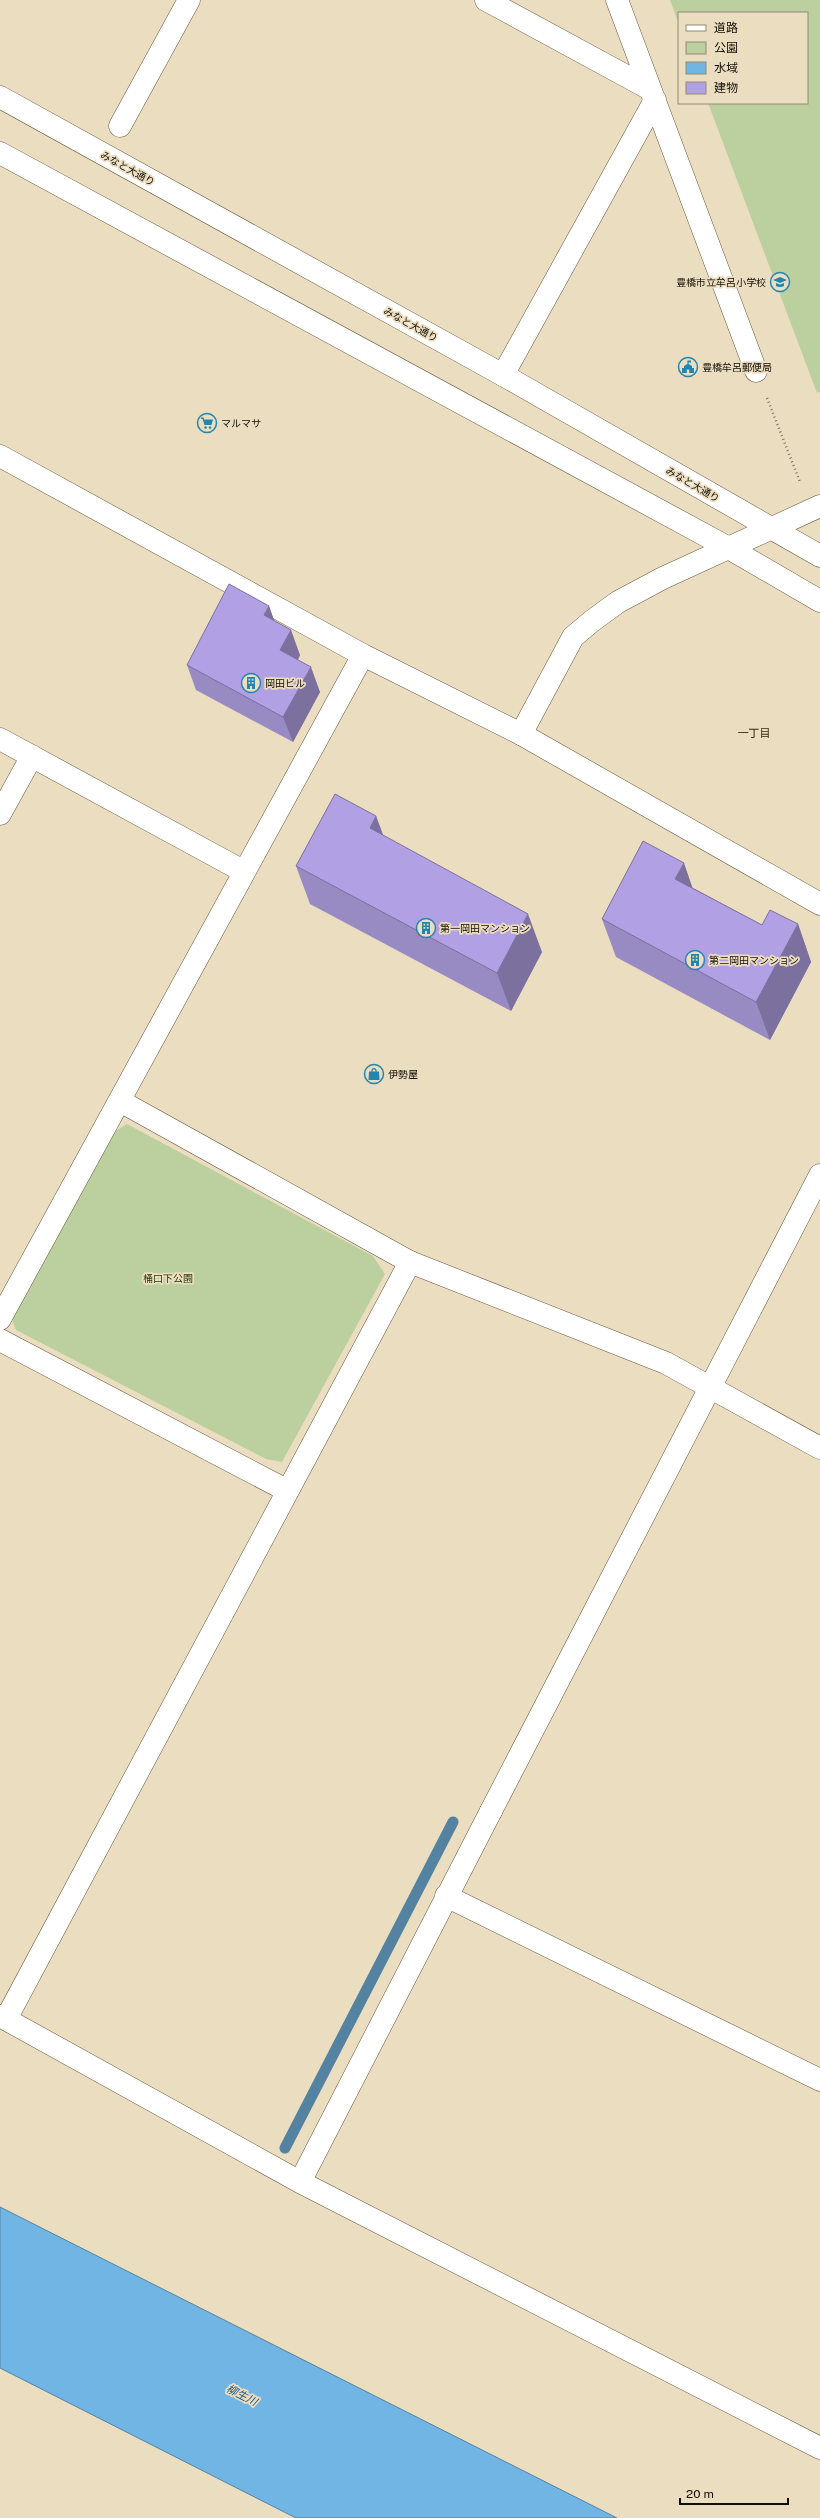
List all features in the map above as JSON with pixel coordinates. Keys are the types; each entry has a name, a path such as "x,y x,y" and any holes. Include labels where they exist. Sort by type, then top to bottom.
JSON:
{"street":[{"path":"120,126 189,0"},
{"path":"486,0 652,95"},
{"path":"618,0 652,95 756,371"},
{"path":"503,375 652,95"},
{"name":"みなと大通り","path":"0,98 503,375 820,556"},
{"path":"0,153 727,547 820,601"},
{"path":"0,456 363,654 521,734 820,904"},
{"path":"521,734 573,637 618,602 727,547 820,506"},
{"path":"0,1319 363,654"},
{"path":"0,739 244,870"},
{"path":"0,814 32,756"},
{"path":"120,1101 410,1262 666,1363 820,1448"},
{"path":"300,2182 446,1896 711,1388 820,1175"},
{"path":"410,1262 3,2018 300,2182 820,2448"},
{"path":"0,1340 288,1491"},
{"path":"446,1896 820,2080"}],"path":[{"path":"756,371 800,484"}],"green space":[{"path":"670,0 820,0 820,392 817,393 708,104 808,104 808,12 678,12 678,22"},
{"name":"桶口下公園","path":"127,1124 373,1256 385,1274 282,1462 266,1459 16,1330 10,1314 112,1133"}],"water":[{"name":"柳生川","path":"0,2207 617,2518 296,2518 0,2368"}],"building":[{"name":"岡田ビル","path":"229,584 269,606 264,615 291,630 280,650 311,667 283,717 187,665"},
{"path":"335,794 376,816 370,828 528,914 497,973 296,866"},
{"path":"643,841 684,863 675,879 762,925 770,910 798,924 756,1002 602,919"}],"waterway":[{"path":"285,2148 453,1822"}],"place":[{"name":"豊橋市立牟呂小学校","path":"780,282"},
{"name":"豊橋牟呂郵便局","path":"688,367"},
{"name":"マルマサ","path":"207,423"},
{"name":"岡田ビル","path":"251,683"},
{"name":"第一岡田マンション","path":"426,928"},
{"name":"第二岡田マンション","path":"695,960"},
{"name":"伊勢屋","path":"374,1074"}],"district":[{"name":"一丁目","path":"754,733"}]}
